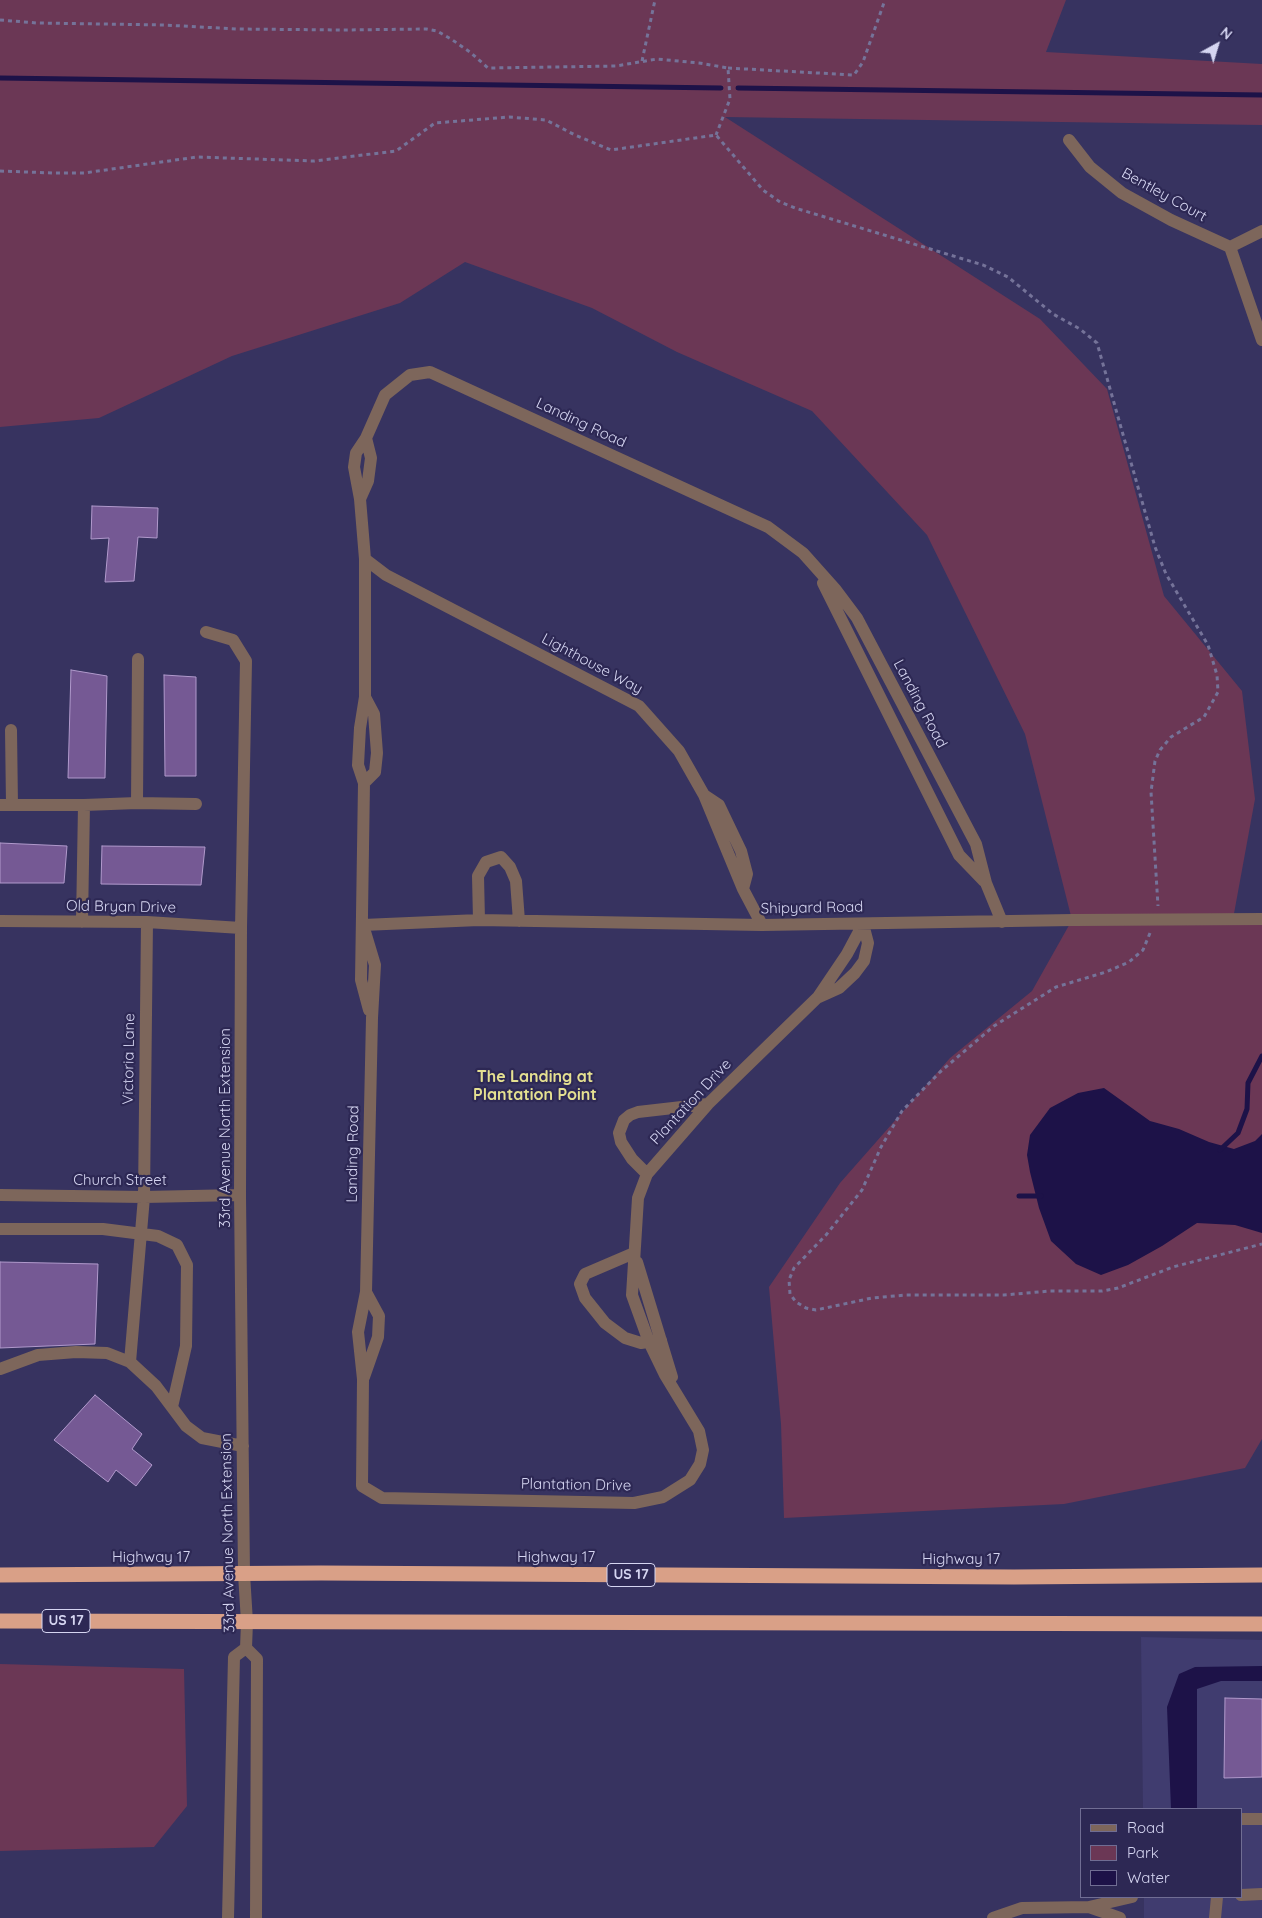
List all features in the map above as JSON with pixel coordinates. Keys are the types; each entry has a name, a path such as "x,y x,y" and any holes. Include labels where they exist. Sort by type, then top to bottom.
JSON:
{"highway":[{"name":"Highway 17","path":"0,1576 321,1573 1014,1577 1262,1575"},
{"name":"US 17","path":"0,1621 1262,1624"}],"street":[{"name":"Bentley Court","path":"1069,140 1090,167 1122,193 1171,220 1230,247"},
{"path":"1262,232 1230,247 1262,340"},
{"name":"Landing Road","path":"362,1486 362,1379 358,1332 366,1292 372,1018 361,980 360,949 363,925 364,783 358,764 360,728 365,697 365,559 360,499 368,481 371,458 366,438 385,395 410,375 430,372 768,527 803,554 836,590 857,618 976,844 986,883 1002,922"},
{"name":"Landing Road","path":"803,554 827,590 960,855 986,883"},
{"name":"Lighthouse Way","path":"365,559 386,575 639,706 678,751 704,795 743,889 762,925"},
{"name":"33rd Avenue North Extension","path":"206,632 233,640 246,661 241,928 240,1195 244,1574 248,1622 246,1648 234,1658 228,1918"},
{"path":"137,803 138,660"},
{"name":"Landing Road","path":"364,783 375,772 377,753 374,714 365,697"},
{"path":"11,730 6,805 196,804"},
{"path":"908,753 924,746"},
{"path":"82,922 84,804"},
{"path":"479,920 478,876 486,862 501,857 510,866 516,881 519,921"},
{"name":"Shipyard Road","path":"363,925 479,920 762,925 1262,919"},
{"name":"Old Bryan Drive","path":"0,921 147,922 241,928"},
{"name":"Victoria Lane","path":"130,1362 144,1197 147,922"},
{"name":"Plantation Drive","path":"362,1486 382,1498 634,1503 663,1497 690,1480 700,1464 703,1450 699,1431 665,1376 655,1341 632,1295 638,1198 647,1174 708,1104 818,997 847,954 863,924"},
{"name":"Plantation Drive","path":"818,997 839,988 855,973 864,961 868,943 863,924"},
{"path":"647,1174 632,1159 621,1142 619,1133 624,1120 638,1112 708,1104"},
{"name":"Church Street","path":"0,1195 144,1197 240,1195"},
{"path":"0,1228 103,1229 158,1236 177,1245 186,1265 186,1346 172,1407"},
{"path":"634,1253 585,1274 580,1284 585,1298 605,1323 625,1338 641,1344 655,1341"},
{"name":"Landing Road","path":"362,1379 378,1338 379,1316 366,1292"},
{"path":"0,1369 38,1355 76,1352 107,1353 130,1362 156,1386 186,1426 202,1438 243,1446"},
{"name":"33rd Avenue North Extension","path":"246,1648 257,1659 256,1918"},
{"path":"1242,1819 1262,1819"},
{"path":"1242,1895 1262,1894"},
{"path":"994,1918 1022,1908 1089,1907 1128,1898"},
{"path":"1215,1918 1217,1898"},
{"path":"1089,1907 1120,1918"}],"path":[{"path":"642,61 655,0"},
{"path":"0,20 236,29 426,29 437,31 451,39 488,68 616,66 657,59 728,68 854,75 863,62 885,0"},
{"path":"716,135 730,99 728,68"},
{"path":"0,170 84,173 196,157 314,161 396,151 435,123 509,116 546,120 575,136 611,150 619,147 716,135"},
{"path":"716,135 763,190 780,202 983,265 1008,277 1053,314 1080,329 1097,343 1155,547 1166,574 1208,645 1217,674 1218,692 1204,716 1171,737 1160,750 1155,762 1151,792 1159,910 1143,950 1129,962 1106,972 1056,987 994,1026 940,1072 902,1111 881,1147 862,1190 826,1235 794,1268 789,1280 790,1294 796,1302 806,1308 816,1310 872,1298 906,1295 1004,1295 1050,1291 1102,1291 1118,1288 1173,1267 1262,1244"}],"shaded area":[{"path":"1141,1637 1262,1640 1262,1918 1144,1918 1144,1898 1242,1898 1242,1808 1143,1808"}],"green space":[{"path":"0,0 1066,0 1046,52 1262,64 1262,125 725,117 1040,319 1107,389 1164,596 1242,691 1255,799 1233,919 1262,920 1262,1439 1245,1468 1064,1504 784,1518 781,1424 769,1287 840,1183 950,1058 1032,991 1072,920 1025,734 927,535 812,411 677,352 592,308 465,262 400,303 232,356 99,418 0,427"},
{"path":"0,1664 184,1669 187,1806 154,1847 0,1851"}],"water":[{"path":"1104,1088 1150,1121 1179,1129 1209,1142 1234,1149 1255,1141 1262,1134 1262,1233 1235,1225 1197,1223 1128,1265 1101,1275 1076,1264 1051,1241 1039,1208 1027,1155 1030,1135 1050,1108 1078,1093"},
{"path":"1262,1666 1262,1681 1221,1681 1197,1689 1197,1808 1171,1808 1167,1707 1179,1674 1195,1667"}],"building":[{"path":"92,506 158,508 157,538 138,537 134,581 105,582 109,538 91,539"},
{"path":"71,670 107,676 105,778 68,778"},
{"path":"164,675 196,677 196,776 165,776"},
{"path":"0,843 67,846 64,883 0,883"},
{"path":"102,846 205,847 201,885 101,884"},
{"path":"0,1262 98,1264 95,1344 0,1348"},
{"path":"95,1395 142,1434 132,1449 152,1465 136,1486 116,1470 108,1482 54,1440"},
{"path":"1225,1698 1262,1699 1262,1777 1224,1778"}],"waterway":[{"path":"0,78 721,88"},
{"path":"738,88 1262,95"},
{"path":"1220,1150 1238,1133 1247,1109 1248,1083 1262,1056"},
{"path":"1019,1196 1041,1196"}],"district":[{"name":"The Landing at Plantation Point","path":"535,1086"}]}
